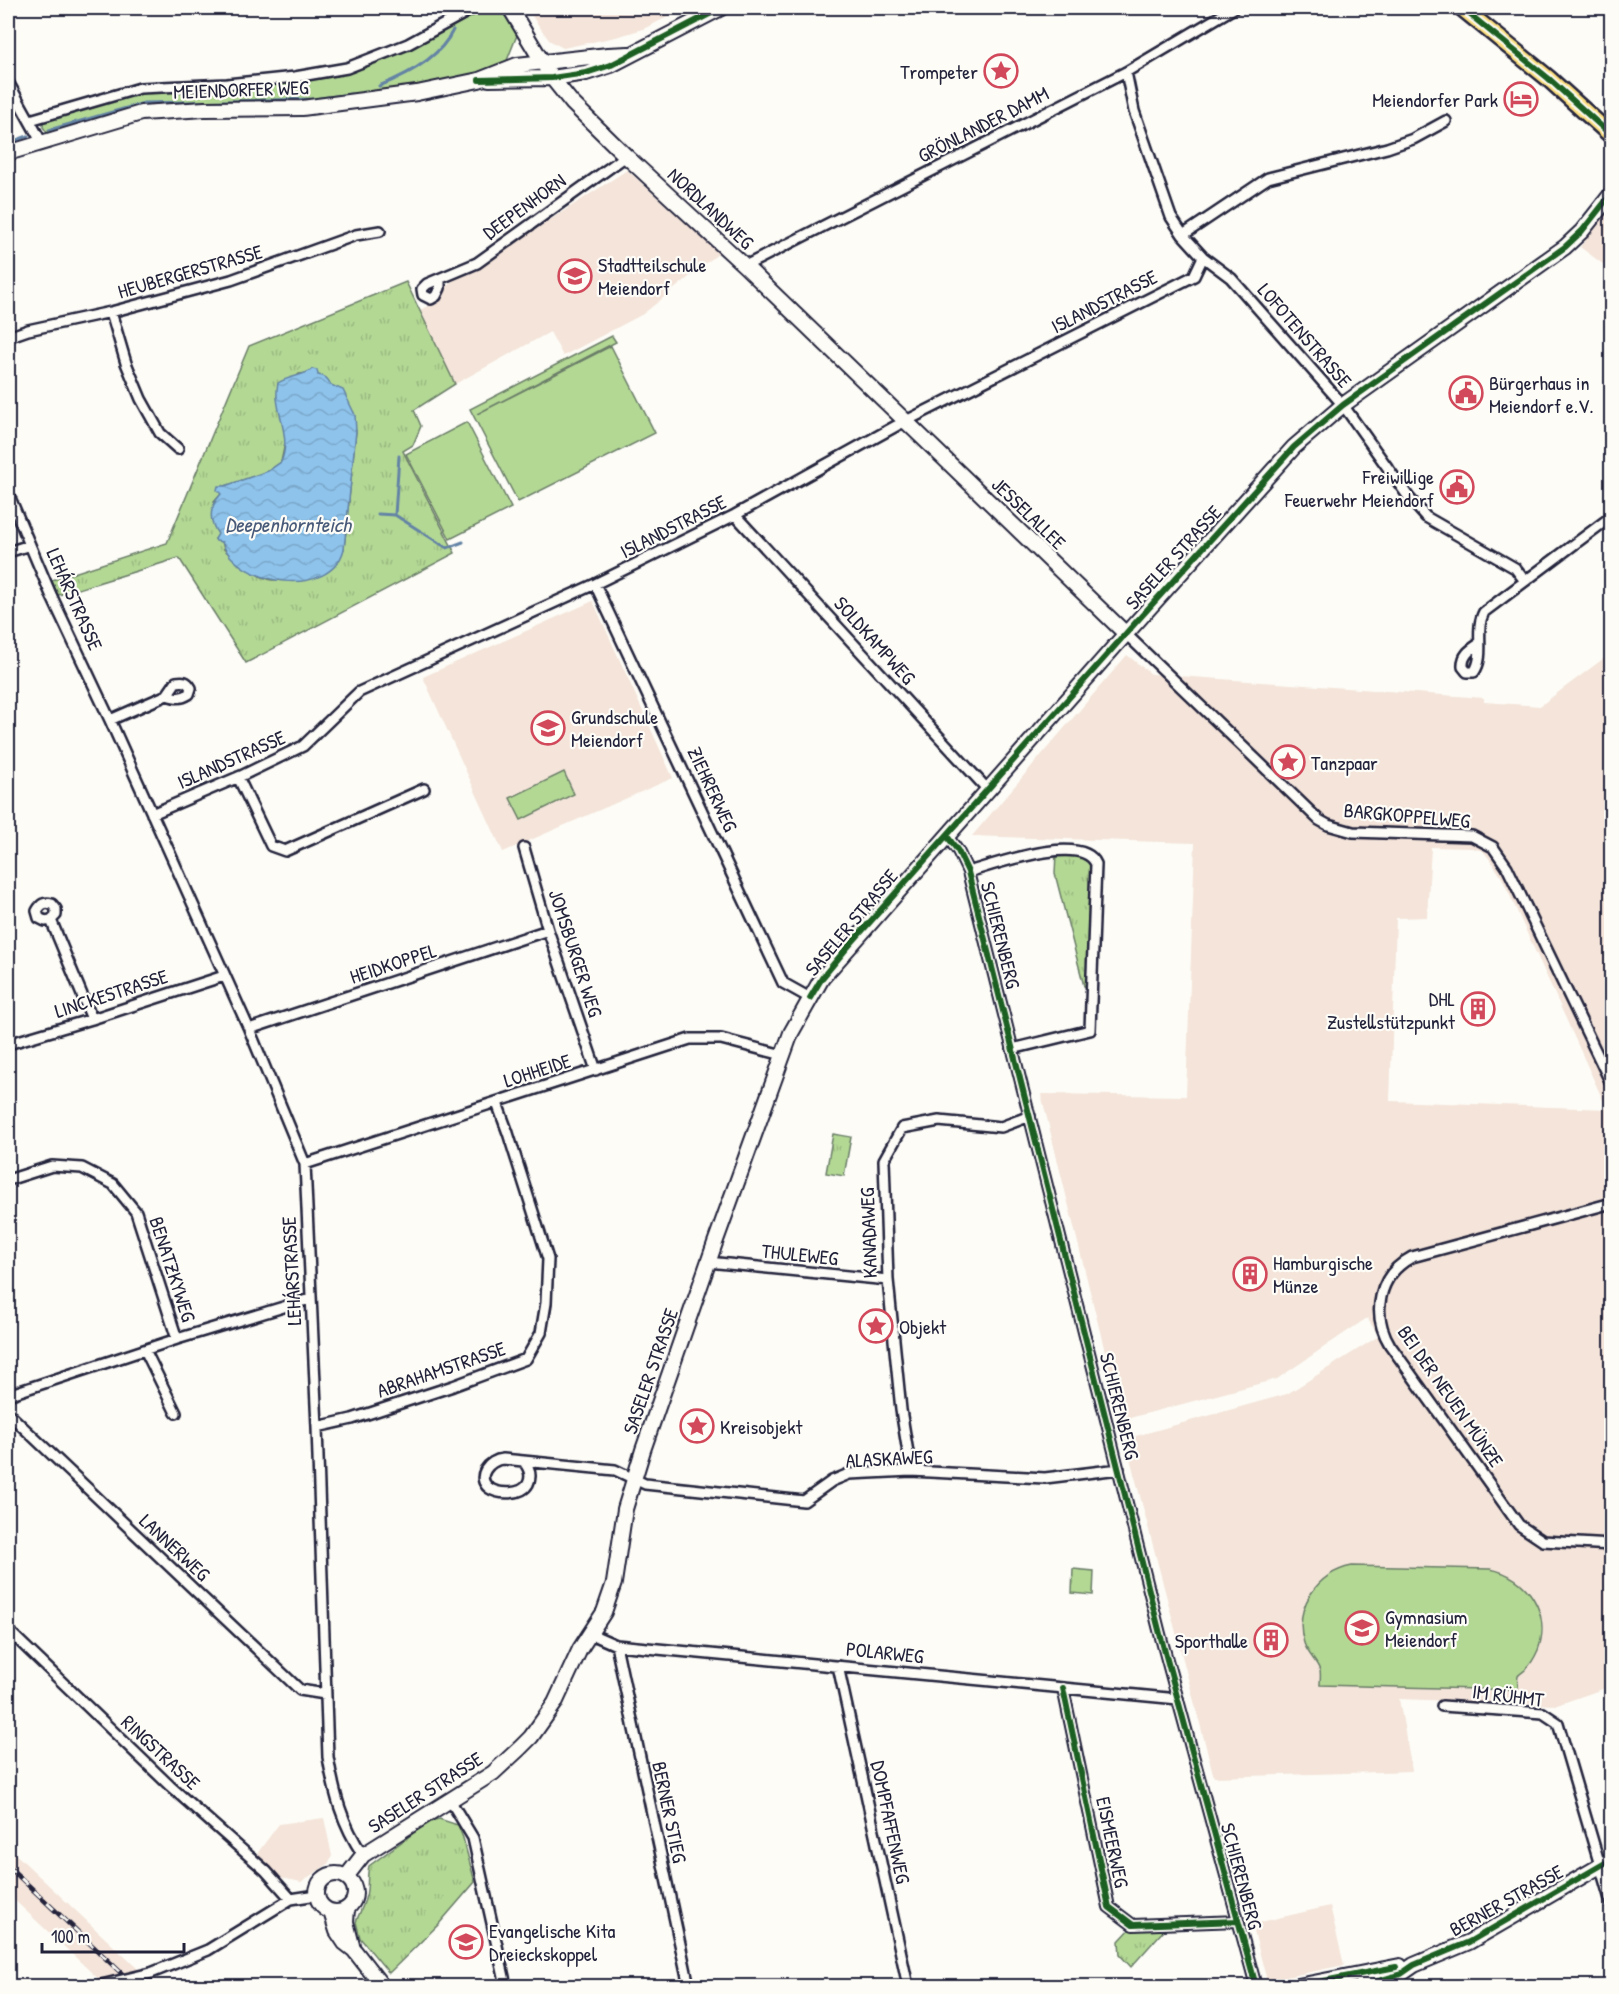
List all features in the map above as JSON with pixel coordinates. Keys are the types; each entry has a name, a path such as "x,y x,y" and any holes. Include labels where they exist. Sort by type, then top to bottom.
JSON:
{"main road":[{"path":"1461,8 1548,78 1611,136"}],"street":[{"name":"MEIENDORFER WEG","path":"30,120 140,88 295,77 347,68 408,44 474,8"},
{"name":"NORDLANDWEG","path":"510,8 552,78 572,103 905,421"},
{"path":"479,80 552,78 586,73 611,65 721,8"},
{"name":"GRÖNLANDER DAMM","path":"745,266 1126,72 1234,8"},
{"path":"479,80 517,65 629,54"},
{"name":"LOFOTENSTRASSE","path":"1126,72 1134,111 1152,164 1171,217 1184,235 1203,257 1231,278 1343,405 1410,499 1426,517 1515,568 1525,581"},
{"name":"MEIENDORFER WEG","path":"8,153 141,113 205,109 302,108 417,93 479,80"},
{"path":"8,82 42,142"},
{"path":"1184,235 1268,178 1387,148 1413,139 1446,121"},
{"name":"DEEPENHORN","path":"440,279 477,262 626,156"},
{"name":"SASELER STRASSE","path":"346,1877 363,1855 493,1773 531,1737 555,1703 580,1649 604,1612 612,1591 621,1525 634,1479 708,1263 791,1033 822,978 1294,447 1343,405 1561,250 1582,231 1611,194"},
{"name":"HEUBERGERSTRASSE","path":"8,337 28,330 111,312 231,280 356,235 380,231"},
{"name":"ISLANDSTRASSE","path":"152,814 303,746 359,692 595,584 735,515 905,421 1194,276 1203,257"},
{"path":"111,312 126,363 141,399 160,433 178,449"},
{"name":"JESSELALLEE","path":"905,421 1126,634"},
{"name":"LEHÁRSTRASSE","path":"8,494 249,1029 305,1164 328,1757 335,1796 345,1824 363,1855"},
{"name":"SOLDKAMPWEG","path":"735,515 988,790"},
{"path":"1479,644 1482,614 1611,516"},
{"path":"8,552 30,545"},
{"name":"ZIEHRERWEG","path":"595,584 783,983 810,998"},
{"name":"BARGKOPPELWEG","path":"1126,634 1319,820 1353,832 1472,836 1492,847 1507,867 1611,1085"},
{"path":"110,720 167,695"},
{"path":"238,777 271,846 285,851 424,789"},
{"name":"SCHIERENBERG","path":"946,836 958,851 968,872 1178,1699 1256,1986"},
{"name":"JOMSBURGER WEG","path":"524,848 548,930 596,1070"},
{"path":"968,872 1052,850 1085,852 1094,858 1096,864 1090,1030 1012,1050"},
{"path":"51,920 92,1019"},
{"name":"HEIDKOPPEL","path":"249,1029 548,930"},
{"name":"LINCKESTRASSE","path":"8,1044 224,976"},
{"name":"LOHHEIDE","path":"305,1164 690,1039 721,1039 783,1055"},
{"name":"ABRAHAMSTRASSE","path":"317,1427 352,1419 526,1359 541,1333 546,1303 548,1259 508,1133 496,1103"},
{"name":"KANADAWEG","path":"911,1471 901,1410 888,1281 884,1160 902,1128 939,1120 1001,1127 1030,1116"},
{"name":"BENATZKYWEG","path":"8,1180 52,1166 82,1168 112,1184 136,1212 177,1339"},
{"name":"BEI DER NEUEN MÜNZE","path":"1611,1203 1412,1257 1399,1267 1386,1283 1381,1294 1379,1310 1382,1330 1390,1345 1519,1525 1543,1541 1611,1545"},
{"name":"THULEWEG","path":"708,1263 888,1281"},
{"path":"8,1395 177,1339 310,1299"},
{"path":"145,1350 176,1413"},
{"name":"LANNERWEG","path":"8,1413 300,1690 325,1694"},
{"path":"524,1462 530,1474 528,1484 523,1490 519,1492 499,1491 486,1485 483,1474 486,1468 492,1461 503,1459 615,1470 634,1479"},
{"name":"ALASKAWEG","path":"634,1479 645,1484 804,1501 832,1481 849,1474 911,1471 1045,1478 1119,1469"},
{"name":"RINGSTRASSE","path":"8,1630 170,1786 266,1871 291,1899"},
{"name":"POLARWEG","path":"591,1634 616,1645 1178,1699"},
{"name":"BERNER STIEG","path":"616,1645 690,1986"},
{"name":"DOMPFAFFENWEG","path":"838,1666 908,1986"},
{"name":"EISMEERWEG","path":"1063,1688 1109,1907 1133,1924 1238,1921"},
{"name":"IM RÜHMT","path":"1442,1706 1544,1713 1558,1723 1606,1862 1611,1906"},
{"path":"450,1800 473,1838 506,1986"},
{"name":"BERNER STRASSE","path":"1298,1986 1362,1982 1414,1965 1466,1944 1606,1862"},
{"path":"335,1874 346,1877 351,1881 355,1893 351,1905 339,1912 332,1912 321,1906 317,1895 319,1885 325,1877 335,1874"},
{"path":"97,1986 151,1973 208,1950 291,1899 317,1895"},
{"path":"346,1909 345,1922 354,1950"},
{"path":"332,1912 337,1931 345,1943 354,1950 382,1986"}],"shaded area":[{"path":"686,8 643,29 563,48 549,40 527,9"},
{"name":"Stadtteilschule Meiendorf","path":"627,170 719,253 643,314 563,356 550,332 455,384 420,310 437,301 447,286 457,277 470,272"},
{"path":"1611,208 1611,270 1580,247"},
{"name":"Grundschule Meiendorf","path":"593,601 673,778 503,852 423,677"},
{"path":"1611,653 1611,1686 1557,1705 1399,1699 1412,1771 1214,1777 1125,1439 1287,1394 1379,1336 1367,1318 1277,1379 1122,1420 1041,1094 1186,1096 1195,843 972,836 1127,655 1151,674 1484,698 1484,702 1540,706","holes":["1431,847 1472,848 1483,851 1502,878 1607,1109 1390,1101 1396,918 1427,917"]},
{"path":"324,1818 332,1856 328,1864 301,1882 282,1878 256,1855 279,1824"},
{"path":"8,1847 156,1986 106,1986 8,1894"},
{"path":"1330,1906 1344,1965 1267,1981 1252,1924"}],"green space":[{"path":"490,8 506,8 519,30 506,63 452,81 298,103 150,106 47,133 43,127 43,118 146,91 284,84 330,75 412,47 435,33"},
{"path":"406,282 455,384 414,410 421,426 413,445 403,451 455,553 246,663 179,558 52,597 46,582 167,543 249,346","holes":["299,374 318,375 331,385 356,431 344,549 322,575 302,580 271,580 238,563 224,549 222,541 215,539 219,534 214,502 225,486 268,471 281,462 286,438 277,396"]},
{"path":"612,336 616,342 477,414 611,346 655,433 518,502 470,409"},
{"path":"467,422 511,508 450,539 406,454"},
{"path":"564,772 574,794 521,820 510,798"},
{"path":"1056,853 1081,855 1093,865 1090,987 1084,986 1055,874"},
{"path":"833,1134 851,1137 844,1176 826,1173"},
{"path":"1352,1566 1490,1569 1515,1579 1533,1598 1542,1623 1538,1650 1529,1665 1518,1676 1518,1690 1320,1685 1319,1668 1304,1643 1301,1630 1305,1605 1311,1594 1328,1576"},
{"path":"1073,1569 1094,1571 1093,1595 1072,1593"},
{"path":"439,1819 458,1825 475,1882 438,1925 389,1973 360,1938 356,1922 366,1894 369,1866 430,1821"},
{"path":"1131,1928 1165,1929 1131,1967 1120,1955 1119,1941"}],"water":[{"name":"Deepenhornteich","path":"312,369 317,370 318,375 326,378 331,385 343,390 355,415 356,431 344,549 336,565 322,576 304,581 284,581 264,577 246,569 231,557 222,542 215,539 218,534 213,524 212,513 214,503 221,494 217,490 218,486 225,486 268,471 281,462 285,442 278,403 278,383"}],"waterway":[{"path":"379,86 401,77 422,64 440,49 453,30"},
{"path":"49,130 144,103 314,99 351,94"},
{"path":"8,143 28,136"},
{"path":"378,514 395,515 399,456"},
{"path":"395,515 447,548 463,542"}],"railway":[{"path":"8,1866 135,1986"}],"cycle path":[{"path":"479,80 552,78 586,73 611,65 721,8"},
{"path":"1462,8 1548,78 1612,136"},
{"path":"810,998 822,978 846,949 1294,447 1343,405 1565,247 1582,231 1612,193"},
{"path":"947,836 958,851 968,872 1160,1634 1256,1986"},
{"path":"1063,1688 1109,1907 1133,1925 1238,1921"},
{"path":"1362,1986 1401,1974 1414,1965 1469,1942 1612,1859"},
{"path":"1298,1986 1396,1967"}],"place":[{"name":"Trompeter","path":"1001,71"},
{"name":"Meiendorfer Park","path":"1521,99"},
{"name":"Stadtteilschule Meiendorf","path":"575,276"},
{"name":"Bürgerhaus in Meiendorf e.V.","path":"1466,393"},
{"name":"Freiwillige Feuerwehr Meiendorf","path":"1457,487"},
{"name":"Grundschule Meiendorf","path":"548,728"},
{"name":"Tanzpaar","path":"1288,762"},
{"name":"DHL Zustellstützpunkt","path":"1478,1009"},
{"name":"Hamburgische Münze","path":"1250,1274"},
{"name":"Objekt","path":"876,1326"},
{"name":"Kreisobjekt","path":"697,1426"},
{"name":"Gymnasium Meiendorf","path":"1362,1628"},
{"name":"Sporthalle","path":"1271,1640"},
{"name":"Evangelische Kita Dreieckskoppel","path":"466,1942"}]}
